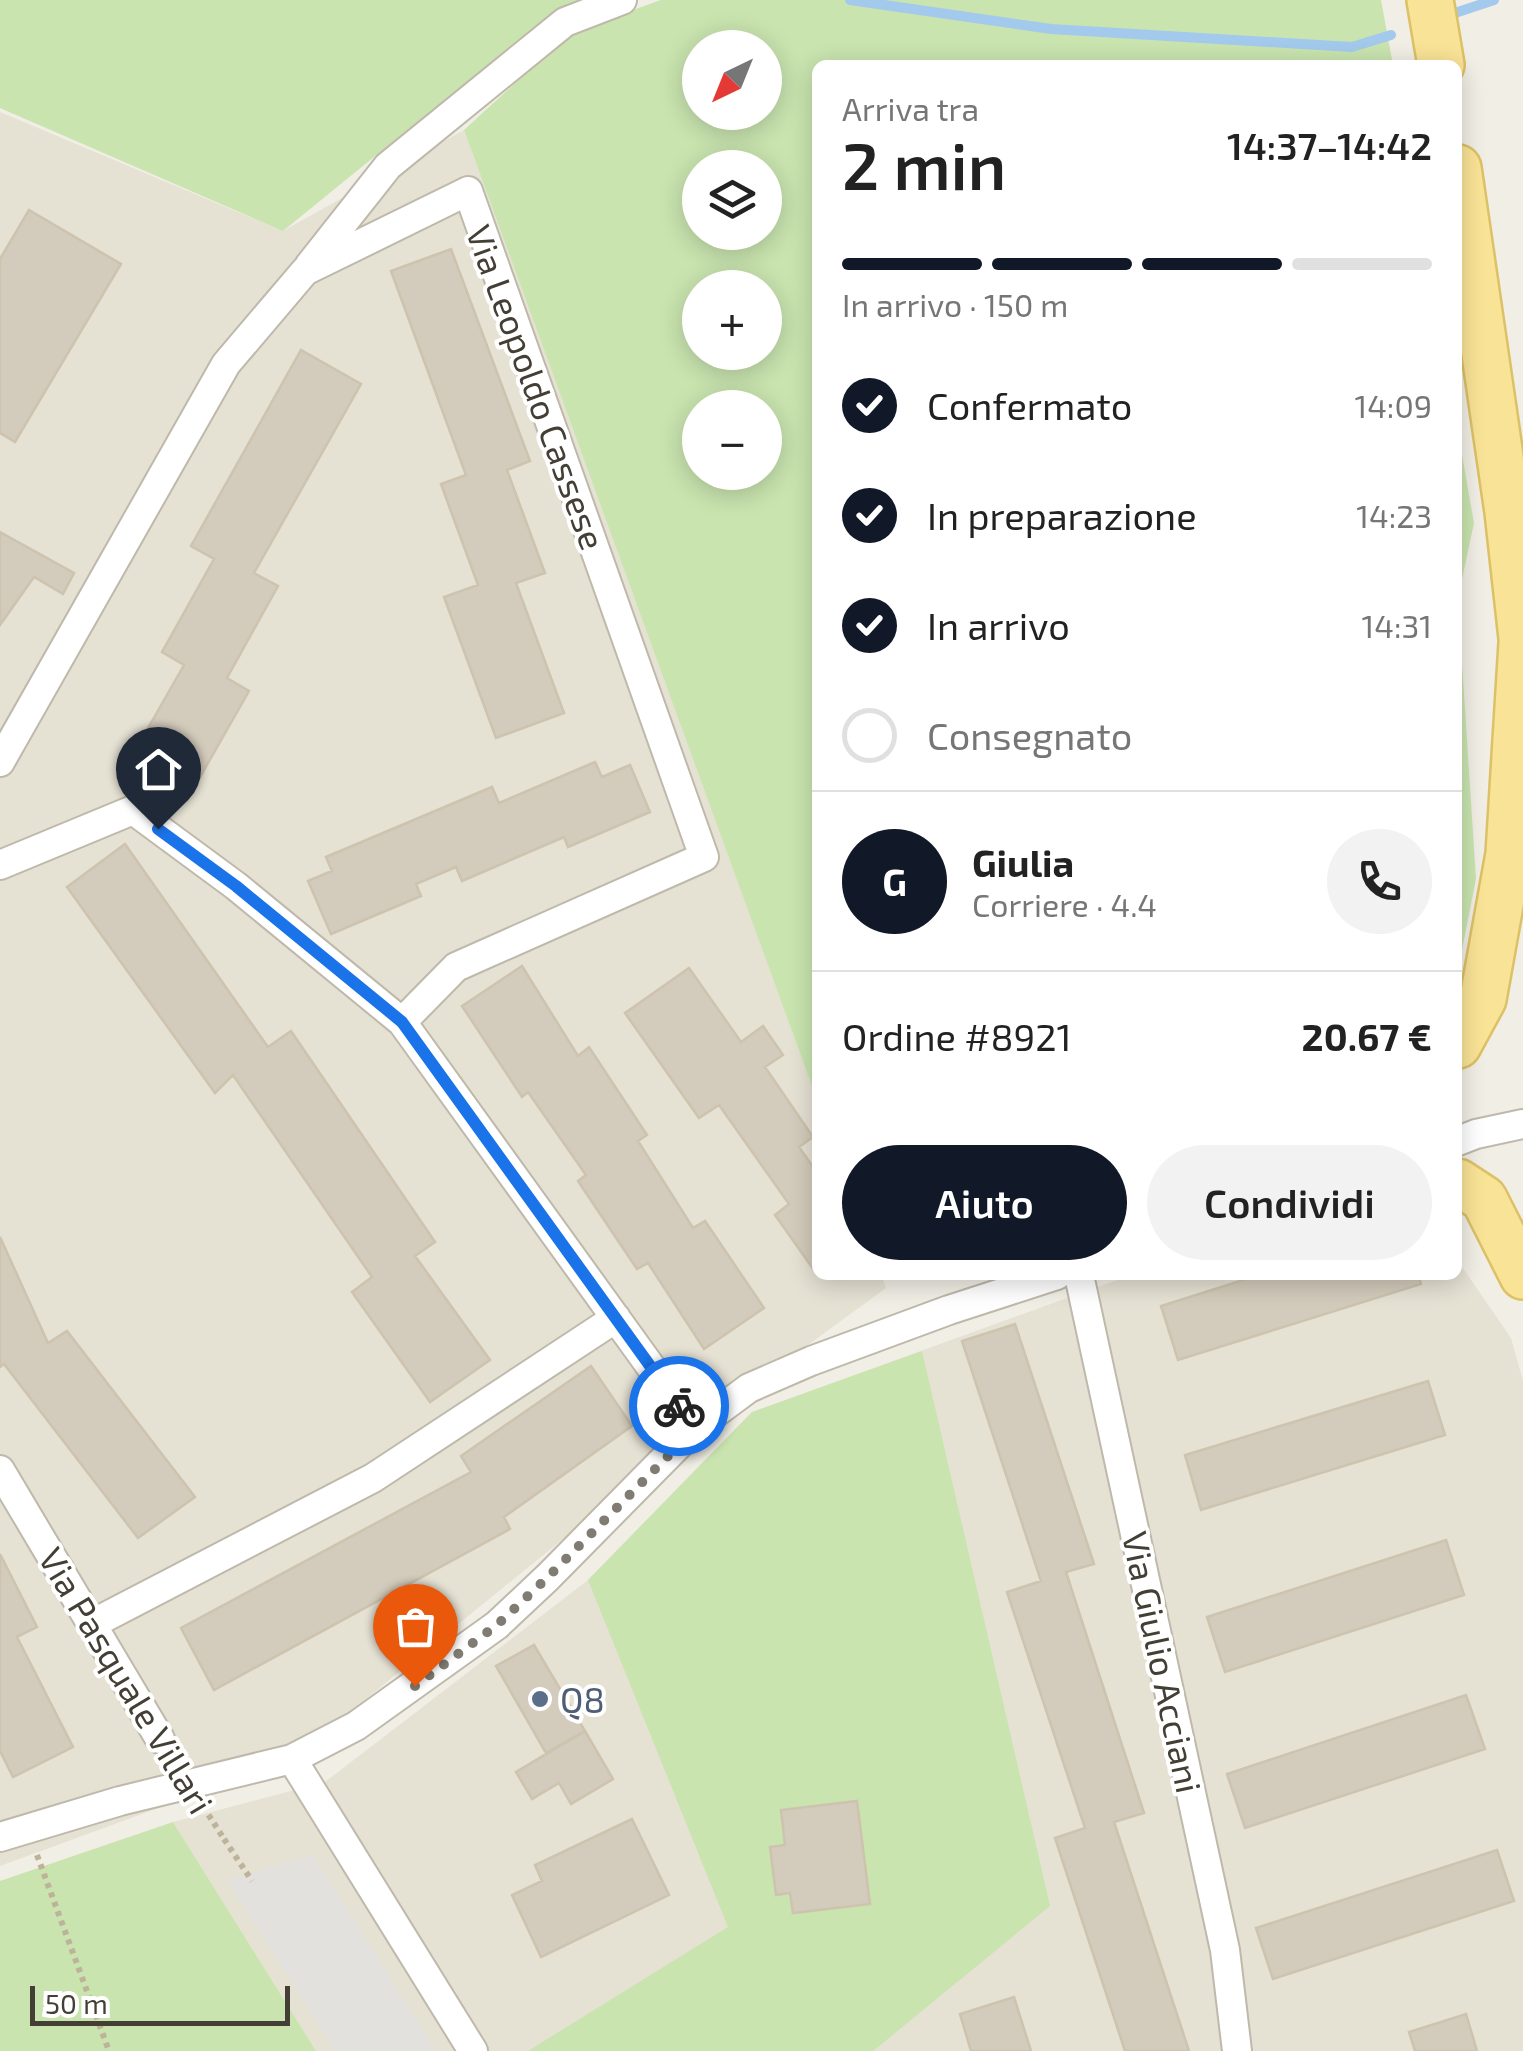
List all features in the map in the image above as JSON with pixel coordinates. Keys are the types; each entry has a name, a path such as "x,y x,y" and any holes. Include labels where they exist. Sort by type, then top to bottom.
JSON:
{"main road":[{"path":"1430,0 1439,60"},
{"path":"1462,194 1523,645 1509,854 1484,999 1462,1038"},
{"path":"1474,271 1511,363 1523,445"},
{"path":"1462,1185 1484,1199 1523,1276"}],"street":[{"path":"305,272 388,166 564,22 622,0"},
{"name":"Via Leopoldo Cassese","path":"0,762 226,364 305,272 468,192 704,857 456,967 402,1022"},
{"path":"0,865 132,810 236,886 402,1022 696,1428"},
{"path":"1462,1139 1523,1124"},
{"path":"0,1838 120,1801 292,1759 356,1726 497,1625 696,1428 750,1388 811,1360 1042,1280"},
{"name":"Via Giulio Acciani","path":"1080,1280 1225,1950 1237,2051"},
{"path":"92,1624 374,1478 616,1318"},
{"name":"Via Pasquale Villari","path":"0,1470 160,1739"},
{"path":"292,1759 473,2051"}],"path":[{"name":"Via Pasquale Villari","path":"160,1739 252,1880"},
{"path":"43,1874 109,2051"}],"shaded area":[{"path":"0,112 283,231 464,130 812,1086 812,1280 883,1280 886,1288 749,1388 292,1759 0,1866"},
{"path":"1462,1267 1511,1338 1523,1381 1523,2051 316,2051 173,1822 325,1782 588,1580 752,1412 1117,1280 1462,1280"},
{"path":"313,1855 436,2051 335,2051 227,1880"}],"green space":[{"path":"0,0 589,0 546,17 283,231 0,108"},
{"path":"661,0 1381,0 1392,60 812,60 812,1086 464,130 571,32"},
{"path":"1462,455 1474,523 1462,579"},
{"path":"1462,663 1476,879 1462,950"},
{"path":"922,1351 1050,1906 873,2051 528,2051 728,1927 588,1580 752,1412"},
{"path":"173,1822 316,2051 0,2051 0,1881"}],"building":[{"path":"29,210 121,264 15,442 0,433 0,259"},
{"path":"451,249 530,461 507,470 545,573 516,583 564,713 496,738 444,597 478,585 441,484 466,475 391,271"},
{"path":"301,350 361,384 254,573 278,586 227,678 249,691 187,800 127,765 184,665 162,652 214,559 191,546"},
{"path":"0,532 74,573 63,594 34,577 0,625"},
{"path":"595,762 602,777 630,765 650,812 568,847 564,837 462,881 456,867 416,884 421,896 331,934 308,881 332,871 326,857 492,787 499,803"},
{"path":"125,844 268,1047 291,1031 435,1242 415,1256 490,1360 430,1402 352,1292 372,1277 233,1075 215,1093 67,887"},
{"path":"522,966 578,1056 589,1047 647,1135 638,1141 693,1228 705,1221 764,1308 704,1349 648,1263 637,1269 578,1181 586,1175 528,1092 522,1097 462,1006"},
{"path":"689,968 741,1042 763,1026 783,1055 765,1067 812,1136 799,1147 812,1165 812,1267 775,1215 789,1204 719,1105 699,1118 625,1013"},
{"path":"0,1237 48,1343 67,1331 195,1497 138,1538 4,1364 0,1367"},
{"path":"1243,1280 1420,1280 1421,1284 1178,1360 1161,1306"},
{"path":"1015,1324 1094,1564 1066,1572 1144,1813 1114,1822 1189,2051 1125,2051 1055,1838 1085,1828 1007,1592 1041,1581 962,1341"},
{"path":"591,1366 632,1426 504,1517 510,1529 214,1690 181,1628 471,1472 461,1456"},
{"path":"1428,1381 1445,1435 1201,1510 1185,1455"},
{"path":"1446,1540 1464,1595 1225,1672 1207,1617"},
{"path":"0,1554 37,1627 17,1637 73,1747 13,1777 0,1751"},
{"name":"Q8","path":"534,1645 585,1731 546,1753 496,1666"},
{"path":"1466,1695 1485,1749 1245,1828 1227,1774"},
{"path":"585,1731 613,1779 571,1804 559,1783 532,1799 516,1772"},
{"path":"857,1801 870,1904 793,1913 790,1893 776,1895 770,1847 785,1845 781,1810"},
{"path":"632,1819 669,1895 541,1957 512,1895 542,1881 535,1865"},
{"path":"1497,1850 1514,1901 1273,1979 1256,1928"},
{"path":"1014,1997 1031,2051 971,2051 960,2014"},
{"path":"1466,2014 1477,2051 1415,2051 1409,2032"}],"waterway":[{"path":"850,0 1051,29 1352,47 1391,35"},
{"path":"1455,13 1494,0"}],"way so far":[{"path":"415,1686 497,1625 696,1428 679,1406"}],"place":[{"name":"Q8","path":"540,1699"}],"route":[{"path":"158,829 236,886 402,1022 679,1406"}]}
